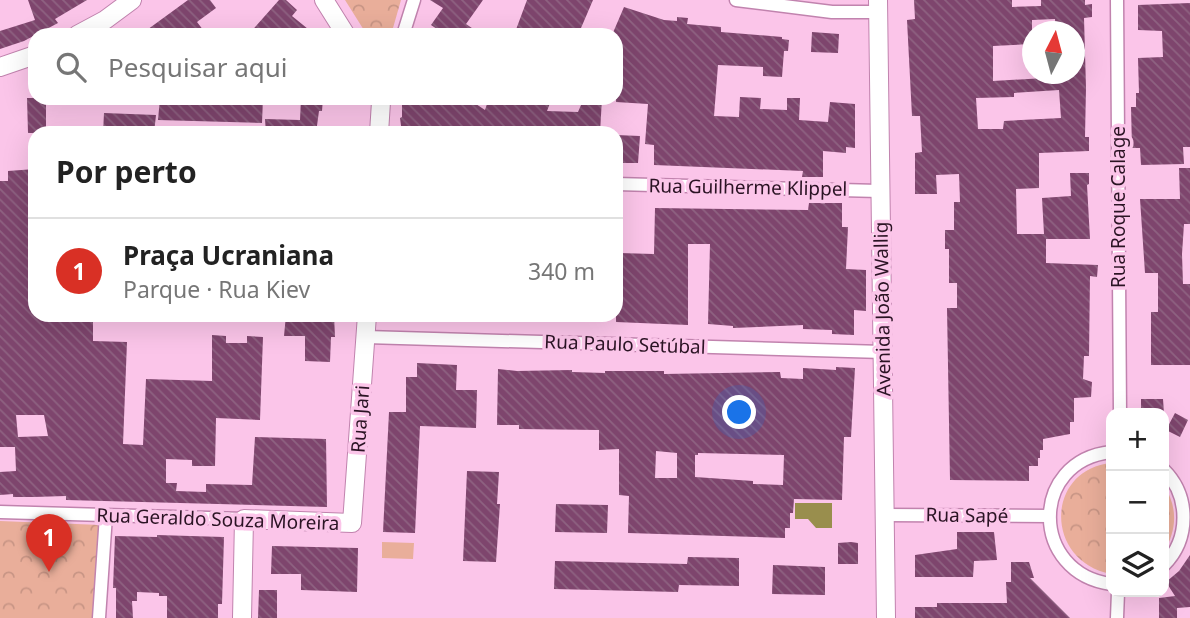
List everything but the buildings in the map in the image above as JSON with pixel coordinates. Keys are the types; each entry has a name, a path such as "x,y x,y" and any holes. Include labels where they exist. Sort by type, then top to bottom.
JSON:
{"main road":[{"path":"90,28 132,0"},
{"path":"324,0 342,28"},
{"name":"Avenida João Wallig","path":"878,6 886,618"},
{"path":"0,68 28,58"},
{"path":"379,126 381,105"},
{"name":"Rua Jari","path":"352,523 367,322"},
{"path":"242,618 244,519"},
{"name":"Rua Geraldo Souza Moreira","path":"244,519 352,523"}],"street":[{"path":"405,28 414,0"},
{"path":"736,0 832,12 878,6"},
{"name":"Rua Roque Calage","path":"1117,0 1119,408"},
{"name":"Rua Guilherme Klippel","path":"623,184 880,191"},
{"name":"Rua Paulo Setúbal","path":"366,337 883,352"},
{"path":"1106,452 1098,453 1079,462 1063,477 1053,495 1049,516 1052,538 1062,557 1077,573 1106,583"},
{"path":"1165,471 1182,500 1187,522 1169,560"},
{"name":"Rua Geraldo Souza Moreira","path":"0,512 244,519"},
{"path":"99,618 106,515"},
{"name":"Rua Sapé","path":"885,515 1049,516"},
{"path":"1117,618 1118,597"}],"green space":[{"path":"345,0 401,0 393,28 363,28"},
{"path":"1106,464 1106,572 1089,566 1073,552 1064,535 1061,516 1064,498 1074,481 1089,469"},
{"path":"1169,494 1174,510 1169,540"},
{"path":"0,521 101,525 96,618 0,618"},
{"path":"382,542 414,543 413,559 382,558"}],"shaded area":[{"path":"795,503 832,503 832,528 816,528 808,519 795,519"}],"place":[{"name":"Praça Ucraniana","path":"49,572"}]}
